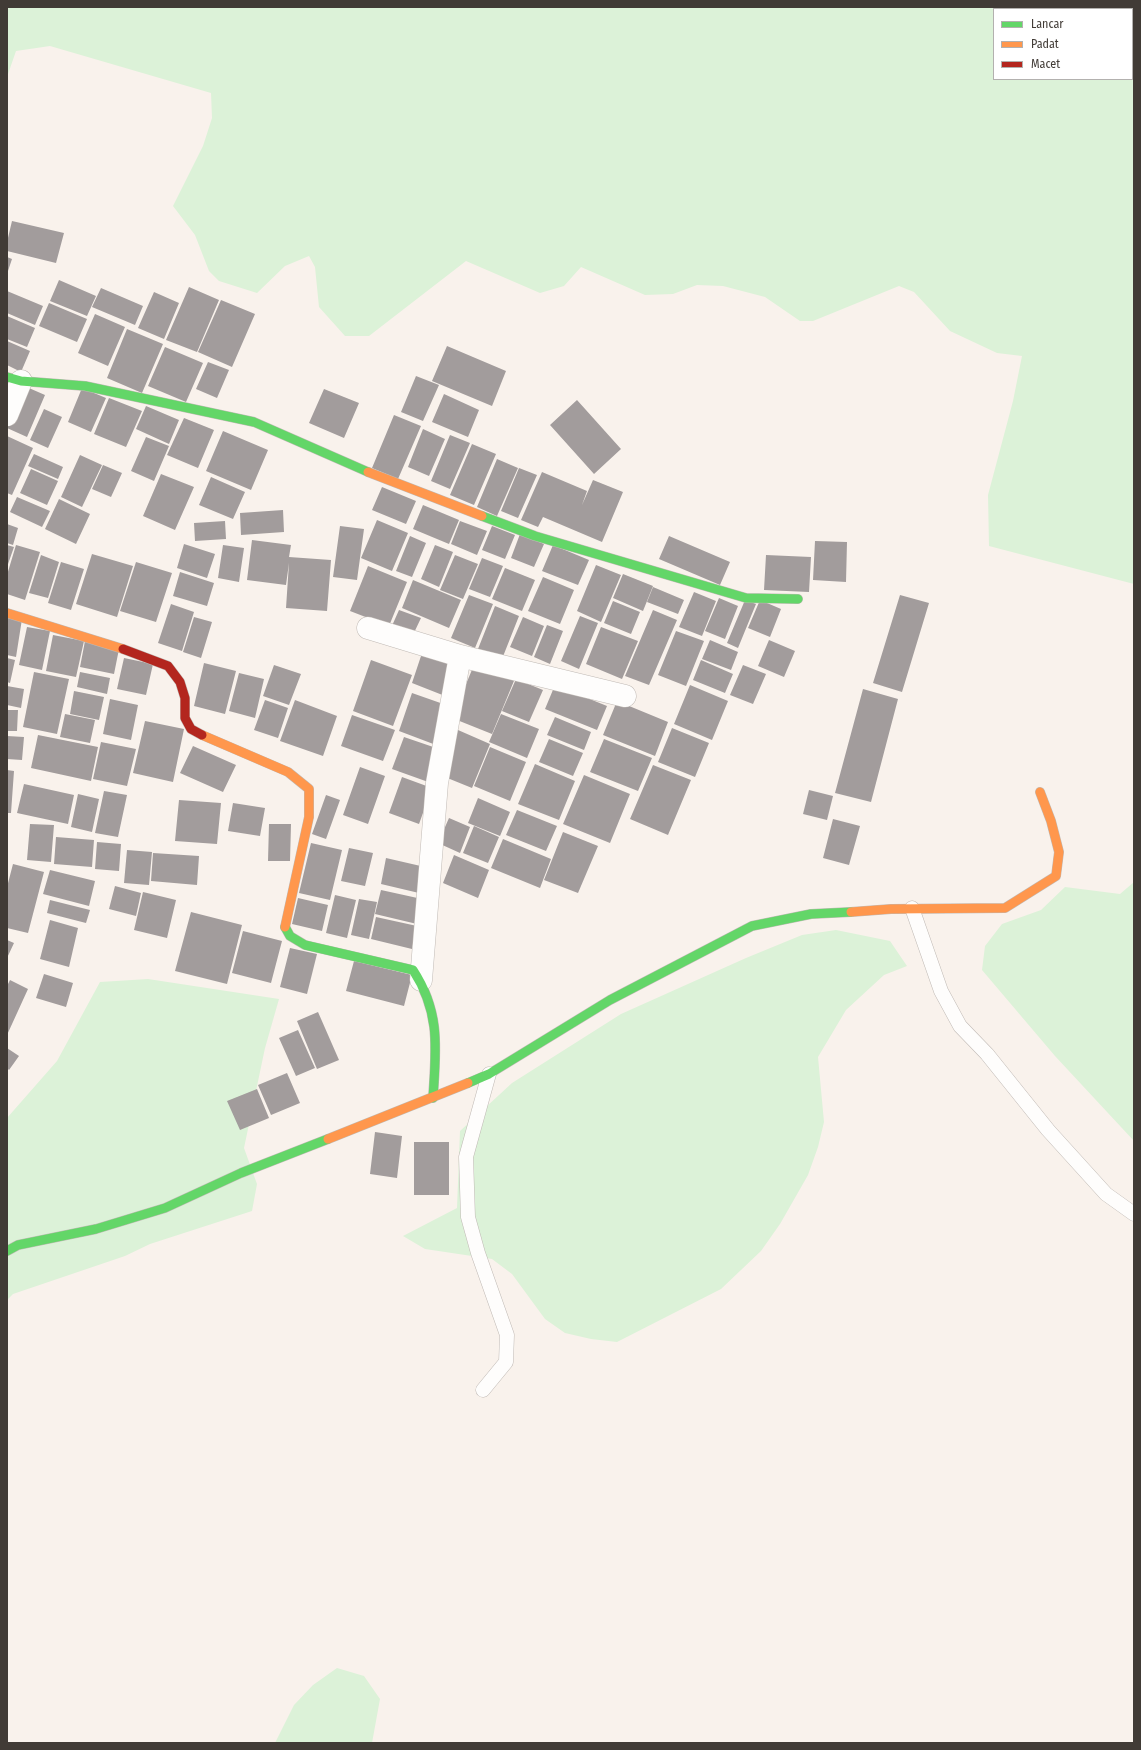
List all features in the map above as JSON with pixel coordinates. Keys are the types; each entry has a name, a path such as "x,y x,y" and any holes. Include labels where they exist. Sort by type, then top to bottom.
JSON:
{"street":[{"path":"7,415 14,379 85,386 254,422 343,462 412,488 459,508 535,536 746,598 798,599"},
{"path":"7,613 101,640 168,666 180,682 185,698 185,718 191,729 212,741 288,772 309,789 309,817 285,928 287,934 291,938 305,945 413,970 421,980 432,1004 436,1038 433,1098"},
{"path":"368,628 460,656 625,696"},
{"path":"421,980 437,783 460,656"},
{"path":"7,1251 18,1245 96,1229 165,1208 242,1173 433,1098 489,1074 610,1000 752,926 811,914 912,908 1005,908 1056,876 1059,852 1051,821 1040,792"}],"lane":[{"path":"912,908 941,991 960,1026 987,1054 1048,1130 1106,1194 1134,1214"},
{"path":"483,1390 506,1362 507,1335 478,1253 468,1217 466,1157 489,1074"}],"green space":[{"path":"7,7 1134,7 1134,584 989,546 988,495 1013,401 1022,356 997,353 950,331 914,292 899,286 813,321 800,321 765,297 723,286 697,285 673,294 645,295 581,267 564,286 540,293 466,261 369,336 345,336 319,307 315,267 309,256 285,266 257,293 219,281 209,271 195,235 173,206 203,146 212,118 211,93 50,46 16,51 7,77"},
{"path":"1134,882 1134,1141 1055,1056 982,970 985,946 1002,924 1041,910 1065,887 1120,894"},
{"path":"836,930 890,941 907,966 884,975 846,1010 818,1057 824,1122 818,1147 808,1175 780,1224 761,1251 721,1289 617,1342 591,1339 565,1333 545,1319 512,1274 492,1259 425,1249 403,1236 457,1208 460,1131 512,1083 621,1014 746,958 802,935"},
{"path":"148,979 279,999 265,1048 244,1148 257,1184 252,1211 150,1244 125,1256 13,1294 7,1300 7,1118 57,1061 100,982"},
{"path":"337,1668 364,1676 380,1699 372,1743 275,1743 294,1705 313,1685"}],"building":[{"path":"12,221 64,233 56,263 7,251 7,242"},
{"path":"7,257 12,259 7,274"},
{"path":"59,280 96,296 87,316 50,301"},
{"path":"189,287 219,300 197,352 166,340"},
{"path":"101,288 143,306 135,325 92,307"},
{"path":"7,291 43,306 35,325 7,313"},
{"path":"154,292 179,303 164,339 138,328"},
{"path":"221,300 255,314 232,367 198,352"},
{"path":"49,303 87,319 77,342 39,326"},
{"path":"95,314 125,327 108,366 78,353"},
{"path":"7,316 35,328 27,347 7,339"},
{"path":"127,329 163,344 142,393 107,378"},
{"path":"7,341 30,351 21,372 7,365"},
{"path":"447,346 506,371 492,406 432,381"},
{"path":"165,347 203,363 186,402 148,386"},
{"path":"208,362 229,370 217,398 196,389"},
{"path":"416,376 439,385 423,421 401,412"},
{"path":"22,385 45,395 27,437 7,428 7,419"},
{"path":"82,388 106,398 91,432 68,422"},
{"path":"324,389 359,403 344,438 309,423"},
{"path":"444,394 479,410 468,437 432,422"},
{"path":"109,398 142,411 126,447 94,434"},
{"path":"577,400 621,449 594,474 550,425"},
{"path":"146,406 179,420 169,444 136,429"},
{"path":"44,409 62,417 48,448 30,440"},
{"path":"394,415 421,426 398,479 372,468"},
{"path":"184,418 214,430 198,468 167,455"},
{"path":"423,429 445,439 429,476 408,467"},
{"path":"223,431 268,450 251,490 206,471"},
{"path":"450,435 470,443 450,489 431,481"},
{"path":"7,436 33,448 12,495 7,493"},
{"path":"146,437 169,446 154,481 131,471"},
{"path":"472,444 496,454 474,505 450,495"},
{"path":"34,454 63,467 58,479 28,466"},
{"path":"80,455 102,465 82,507 61,497"},
{"path":"497,459 518,468 497,516 477,507"},
{"path":"103,465 122,473 111,497 92,489"},
{"path":"519,468 537,475 518,518 501,511"},
{"path":"31,469 58,481 47,505 20,493"},
{"path":"542,472 587,491 582,505 593,480 623,492 602,542 543,517 538,527 521,520"},
{"path":"161,474 194,487 175,530 143,516"},
{"path":"211,477 245,492 233,519 199,505"},
{"path":"382,487 416,501 406,524 372,510"},
{"path":"17,497 50,511 42,527 10,512"},
{"path":"59,499 90,514 76,544 45,529"},
{"path":"423,505 459,520 449,544 413,529"},
{"path":"283,510 284,532 241,535 240,513"},
{"path":"377,520 408,533 392,571 361,558"},
{"path":"225,521 226,539 195,541 194,523"},
{"path":"460,521 487,531 477,555 451,544"},
{"path":"7,524 18,528 13,545 7,543"},
{"path":"340,526 364,529 357,580 333,577"},
{"path":"492,526 515,535 505,559 482,550"},
{"path":"520,534 544,544 534,567 511,558"},
{"path":"410,536 426,543 412,577 396,571"},
{"path":"669,536 730,562 720,585 659,559"},
{"path":"252,540 291,545 289,557 331,560 327,611 286,608 289,563 286,585 247,580"},
{"path":"815,541 847,542 846,582 813,580"},
{"path":"184,544 215,554 207,578 177,568"},
{"path":"7,545 14,547 7,567"},
{"path":"16,545 40,552 25,600 7,594 7,575"},
{"path":"223,545 244,548 239,582 218,578"},
{"path":"435,545 453,552 439,587 421,579"},
{"path":"553,545 589,560 578,585 542,571"},
{"path":"92,554 133,566 117,617 76,604"},
{"path":"41,555 59,562 48,598 29,593"},
{"path":"455,555 478,564 463,599 440,590"},
{"path":"766,555 811,557 809,592 764,590"},
{"path":"482,558 503,566 490,597 469,589"},
{"path":"61,562 84,569 71,610 48,603"},
{"path":"136,562 172,573 156,622 120,611"},
{"path":"596,565 621,575 601,622 577,611"},
{"path":"368,566 407,582 389,626 350,611"},
{"path":"505,568 535,580 522,611 492,599"},
{"path":"180,572 214,583 207,606 173,596"},
{"path":"623,574 653,586 643,611 613,598"},
{"path":"543,577 574,590 560,624 528,611"},
{"path":"413,580 461,600 449,628 402,608"},
{"path":"653,587 684,600 678,614 647,602"},
{"path":"694,592 716,601 702,636 679,627"},
{"path":"469,595 493,604 475,648 451,638"},
{"path":"900,595 929,603 902,692 873,683"},
{"path":"719,598 738,606 725,639 705,631"},
{"path":"745,600 756,604 738,648 727,643"},
{"path":"760,600 781,609 770,637 748,628"},
{"path":"613,601 640,612 631,634 604,623"},
{"path":"171,604 194,612 182,651 158,643"},
{"path":"495,606 519,616 502,659 478,649"},
{"path":"399,610 421,618 412,637 391,628"},
{"path":"653,610 677,620 649,685 625,676"},
{"path":"7,616 22,619 16,657 7,655"},
{"path":"580,616 598,623 579,669 561,661"},
{"path":"194,617 212,622 201,658 183,652"},
{"path":"523,617 544,626 532,656 510,647"},
{"path":"547,625 563,631 550,664 534,657"},
{"path":"27,627 50,631 42,670 19,665"},
{"path":"601,627 638,641 622,679 586,664"},
{"path":"676,631 704,641 686,686 658,675"},
{"path":"53,635 84,641 76,677 46,671"},
{"path":"710,640 738,652 731,670 702,659"},
{"path":"769,640 795,651 784,677 758,666"},
{"path":"85,641 119,649 114,674 80,667"},
{"path":"423,650 458,661 445,696 412,683"},
{"path":"7,658 15,660 10,683 7,682"},
{"path":"124,658 153,664 146,695 117,689"},
{"path":"371,660 412,675 393,726 353,711"},
{"path":"476,660 516,676 492,734 452,718"},
{"path":"701,660 733,674 725,693 693,680"},
{"path":"204,663 236,671 225,714 194,706"},
{"path":"274,665 301,674 289,705 263,696"},
{"path":"743,665 766,674 753,704 730,695"},
{"path":"34,672 69,679 57,734 23,727"},
{"path":"80,672 110,678 107,694 77,687"},
{"path":"239,673 264,679 255,718 229,711"},
{"path":"516,679 543,690 529,722 502,711"},
{"path":"555,685 607,706 597,730 545,709"},
{"path":"690,685 728,701 712,740 674,724"},
{"path":"7,686 24,689 21,708 7,705"},
{"path":"863,689 898,699 871,802 835,793"},
{"path":"74,691 104,697 99,720 70,714"},
{"path":"412,693 449,706 436,745 399,731"},
{"path":"110,699 138,705 131,740 103,734"},
{"path":"265,700 288,708 278,738 254,730"},
{"path":"295,700 337,716 323,756 280,741"},
{"path":"617,701 668,722 655,756 603,735"},
{"path":"7,710 18,710 17,731 7,731"},
{"path":"65,714 95,720 90,743 60,737"},
{"path":"501,714 539,729 527,758 489,742"},
{"path":"352,715 395,730 383,761 341,746"},
{"path":"555,717 591,732 584,750 547,735"},
{"path":"145,721 184,729 173,782 133,773"},
{"path":"672,728 709,743 695,777 658,762"},
{"path":"458,730 490,744 472,788 440,775"},
{"path":"38,735 98,747 91,781 31,768"},
{"path":"7,736 24,737 22,760 7,759"},
{"path":"404,737 442,750 431,783 392,769"},
{"path":"549,739 583,753 573,776 539,762"},
{"path":"604,739 652,758 638,791 590,772"},
{"path":"101,742 136,749 127,786 93,779"},
{"path":"193,746 236,765 223,792 180,773"},
{"path":"490,747 526,762 510,801 474,786"},
{"path":"535,764 575,781 559,820 518,804"},
{"path":"653,765 691,780 668,835 630,819"},
{"path":"360,767 385,776 368,824 343,815"},
{"path":"7,770 14,771 11,813 7,813"},
{"path":"584,775 630,794 610,843 563,824"},
{"path":"402,777 432,788 419,824 389,813"},
{"path":"24,784 74,795 68,824 17,813"},
{"path":"809,790 833,796 827,820 803,814"},
{"path":"104,791 127,795 118,837 95,833"},
{"path":"78,794 99,799 92,832 71,827"},
{"path":"326,795 340,800 326,839 312,834"},
{"path":"478,798 510,812 500,836 468,823"},
{"path":"179,800 221,803 217,844 175,841"},
{"path":"233,803 265,808 260,836 228,831"},
{"path":"517,810 557,826 546,851 506,835"},
{"path":"449,818 470,827 460,853 438,843"},
{"path":"833,819 860,826 849,865 823,858"},
{"path":"30,824 54,825 51,862 27,860"},
{"path":"269,824 291,824 290,861 268,861"},
{"path":"474,826 499,837 488,863 463,853"},
{"path":"563,832 598,846 578,893 544,880"},
{"path":"56,837 94,840 92,867 54,864"},
{"path":"503,839 551,859 540,888 491,868"},
{"path":"97,842 121,844 119,871 95,869"},
{"path":"311,843 342,850 330,900 299,893"},
{"path":"349,848 373,853 365,886 341,881"},
{"path":"127,850 152,852 149,885 124,883"},
{"path":"153,853 199,856 197,885 151,881"},
{"path":"454,855 489,870 478,898 443,883"},
{"path":"386,858 425,867 419,893 381,884"},
{"path":"13,864 44,872 28,933 7,928 7,887"},
{"path":"50,870 95,881 89,906 43,894"},
{"path":"115,886 141,893 136,916 109,909"},
{"path":"381,890 422,899 417,924 375,914"},
{"path":"143,892 176,900 167,938 134,930"},
{"path":"335,895 356,900 347,938 326,933"},
{"path":"298,898 328,905 322,931 292,924"},
{"path":"359,899 377,902 369,939 351,935"},
{"path":"50,900 90,910 86,923 47,913"},
{"path":"191,912 242,925 227,984 175,971"},
{"path":"376,917 417,926 412,949 371,939"},
{"path":"50,920 78,928 69,967 40,959"},
{"path":"243,931 282,941 271,983 232,973"},
{"path":"7,940 14,943 7,958"},
{"path":"290,948 317,954 307,994 280,987"},
{"path":"354,961 412,975 404,1006 346,991"},
{"path":"44,974 73,983 66,1007 36,998"},
{"path":"10,980 28,989 7,1035 7,986"},
{"path":"318,1012 339,1060 317,1069 297,1021"},
{"path":"298,1030 315,1068 296,1076 279,1038"},
{"path":"7,1048 19,1056 9,1070 7,1068"},
{"path":"287,1073 300,1103 271,1115 258,1085"},
{"path":"257,1089 269,1118 240,1130 227,1101"},
{"path":"375,1132 402,1136 397,1178 370,1174"},
{"path":"414,1142 449,1142 449,1195 414,1195"}],"traffic: fast":[{"path":"7,377 21,381 85,386 254,422 368,472"},
{"path":"482,516 535,536 746,598 798,599"},
{"path":"468,1083 489,1074 610,1000 752,926 811,914 851,912"},
{"path":"285,927 290,936 305,945 413,970 428,1001 435,1032 433,1098"},
{"path":"7,1251 18,1245 96,1229 165,1208 241,1173 328,1139"}],"traffic: slow":[{"path":"368,472 482,516"},
{"path":"7,613 123,649"},
{"path":"202,735 288,772 309,789 309,817 285,927"},
{"path":"851,912 891,909 1005,908 1056,876 1059,852 1051,821 1040,792"},
{"path":"328,1139 468,1083"}],"traffic: jam":[{"path":"123,649 168,666 180,682 185,698 185,718 191,729 202,735"}]}
